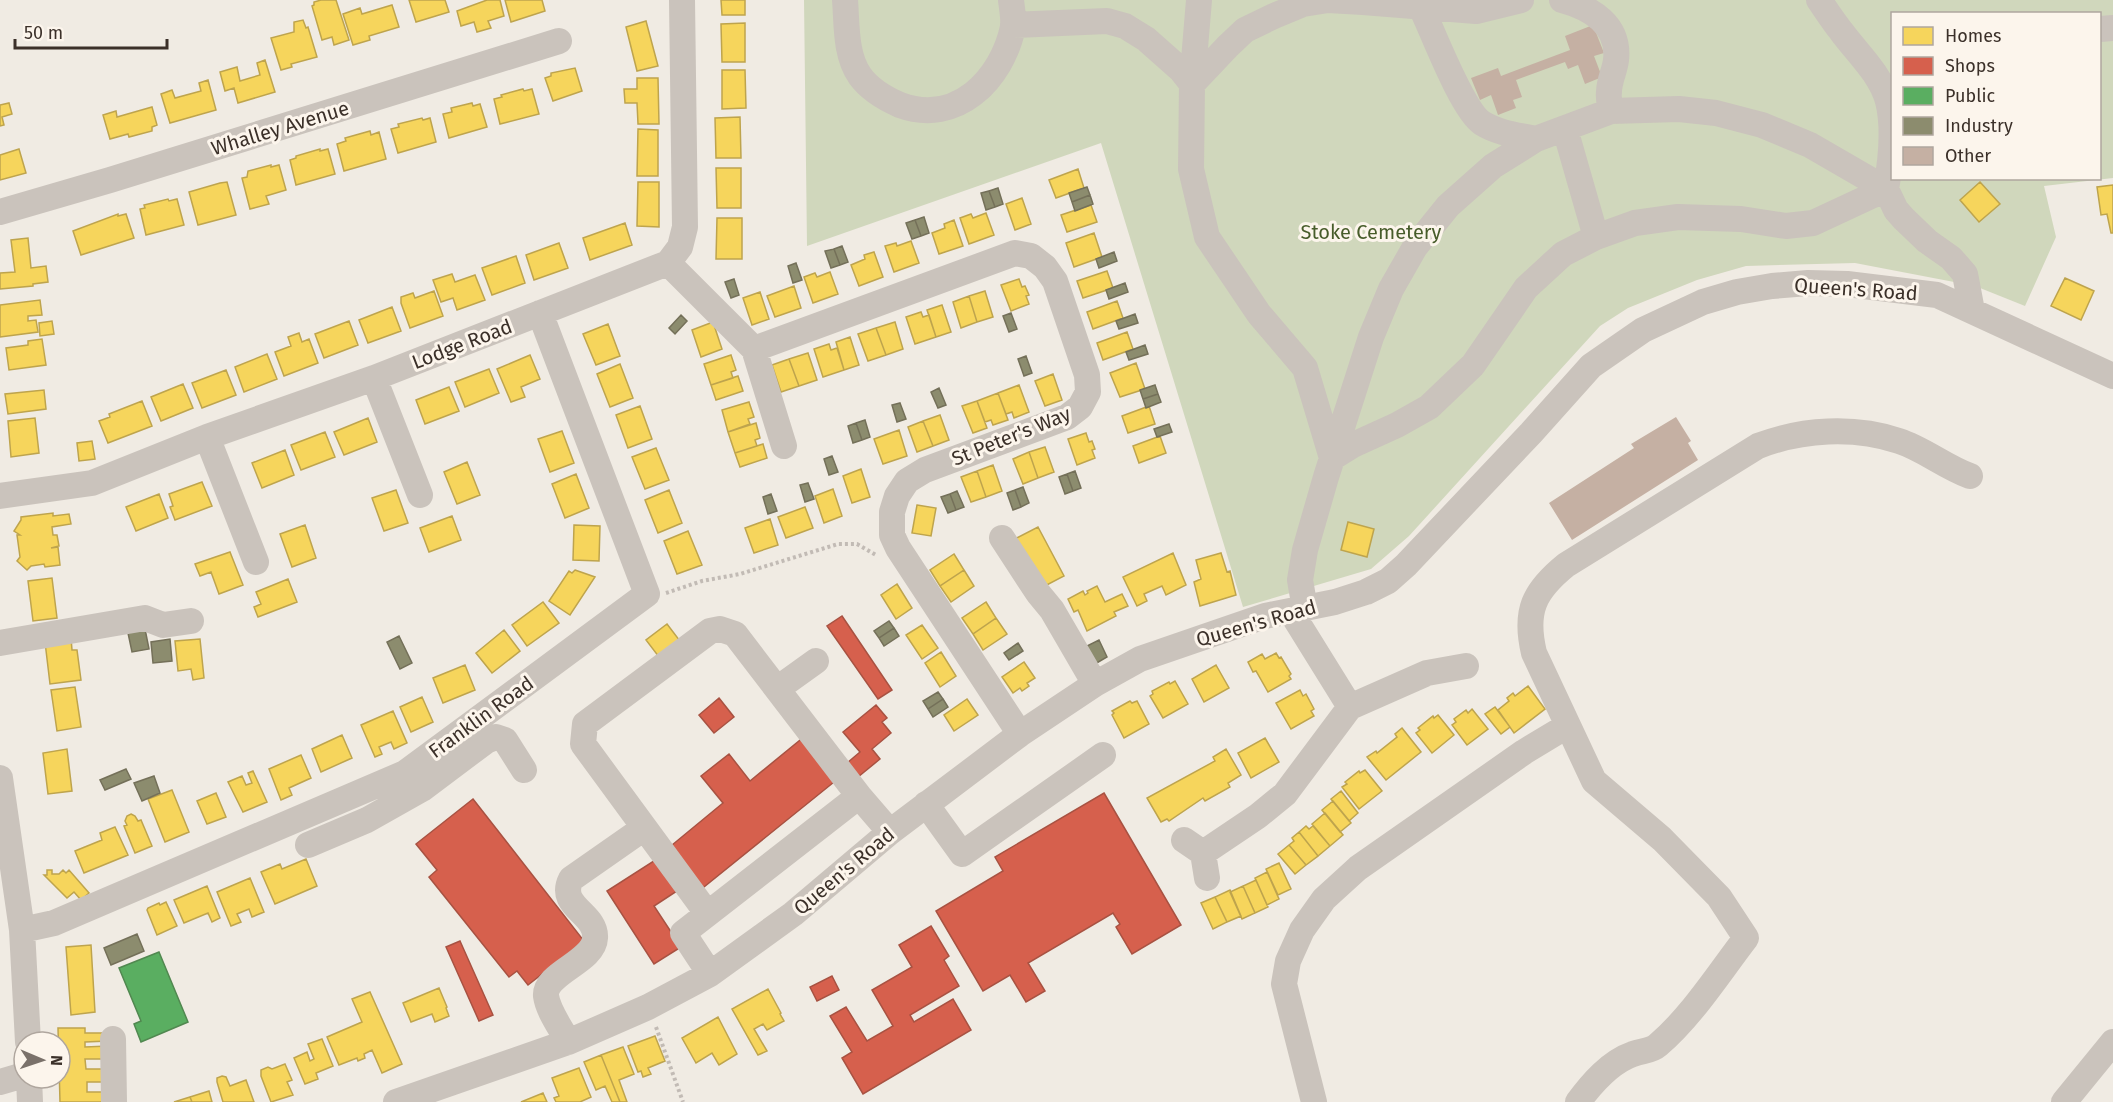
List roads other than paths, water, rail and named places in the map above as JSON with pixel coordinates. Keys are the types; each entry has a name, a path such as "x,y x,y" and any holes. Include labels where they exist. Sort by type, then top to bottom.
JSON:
{"street":[{"path":"682,0 685,227 680,247 668,263 754,349 784,446"},
{"path":"845,0 848,41 859,75 873,90 888,100 908,108 925,110 945,107 968,99 983,87 1003,58 1012,13 1107,21 1125,26 1146,39 1181,69 1192,84"},
{"path":"1199,0 1192,84 1191,169 1207,237 1259,314 1305,368 1332,458"},
{"path":"1192,84 1245,30 1307,2 1328,0 1415,3 1476,11 1521,0"},
{"path":"1562,0 1593,12 1606,24 1615,40 1617,58 1609,91 1611,111"},
{"path":"1819,0 1877,78 1887,99 1891,121"},
{"path":"1415,3 1465,104 1479,121 1498,132 1536,139"},
{"name":"Whalley Avenue","path":"0,212 559,41"},
{"path":"1350,707 1298,610 1305,550 1371,337 1391,290 1416,247 1448,206 1493,166 1536,139 1611,111 1679,109 1716,113 1762,125 1810,145 1886,189 1896,210 1904,219 1927,241 1951,258 1965,274 1972,311"},
{"path":"1564,129 1596,237"},
{"path":"1886,189 1891,141"},
{"path":"1332,458 1353,445 1397,426 1429,408 1473,365 1526,288 1563,254 1596,237 1635,223 1678,217 1741,219 1786,226 1813,223 1886,189"},
{"name":"St Peter's Way","path":"754,349 1015,253 1031,256 1046,267 1055,281 1087,375 1088,392 1080,407 1067,417 925,470 907,480 897,496 892,512 892,535 898,548 1020,734"},
{"name":"Lodge Road","path":"0,496 92,483 207,437 374,378 668,263"},
{"name":"Queen's Road","path":"396,1102 568,1042 648,1007 710,974 793,914 890,832 1020,734 1095,684 1140,659 1265,616 1366,592 1388,581 1453,516 1591,366 1643,330 1703,302 1737,292 1772,286 1818,283 1898,289 1938,295 2111,371"},
{"name":"Franklin Road","path":"22,930 54,923 405,773 648,594 540,313"},
{"path":"374,378 420,495"},
{"path":"1578,1102 1607,1070 1633,1053 1644,1052 1656,1047 1676,1028 1746,938 1719,897 1662,839 1594,781 1534,653 1529,632 1531,609 1539,592 1549,579 1576,558 1758,446 1797,434 1841,432 1868,434 1899,441 1922,451 1951,469 1970,476"},
{"path":"207,437 256,562"},
{"path":"1002,537 1038,593 1052,610 1095,684"},
{"path":"0,643 145,618 163,625 191,621"},
{"path":"707,913 583,744 585,724 710,631 720,629 735,634 859,796 890,832"},
{"path":"777,689 816,661"},
{"path":"1207,878 1194,846 1258,816 1285,794 1350,707 1425,666 1466,666"},
{"path":"1314,1102 1284,984 1288,961 1302,930 1324,899 1358,868 1524,752 1567,726"},
{"path":"308,845 367,820 422,789 486,741 496,737 505,740 524,770"},
{"path":"926,804 962,854 1103,755"},
{"path":"0,778 8,879 22,930 27,1030"},
{"path":"710,974 682,933 859,796"},
{"path":"327,807 338,832"},
{"path":"568,1042 548,1004 545,993 549,984 590,951 595,941 595,929 568,897 567,888 572,879 644,828"},
{"path":"113,1039 114,1102"},
{"path":"2064,1102 2113,1042"}],"park label":[{"name":"Stoke Cemetery","path":"1371,232"}]}
